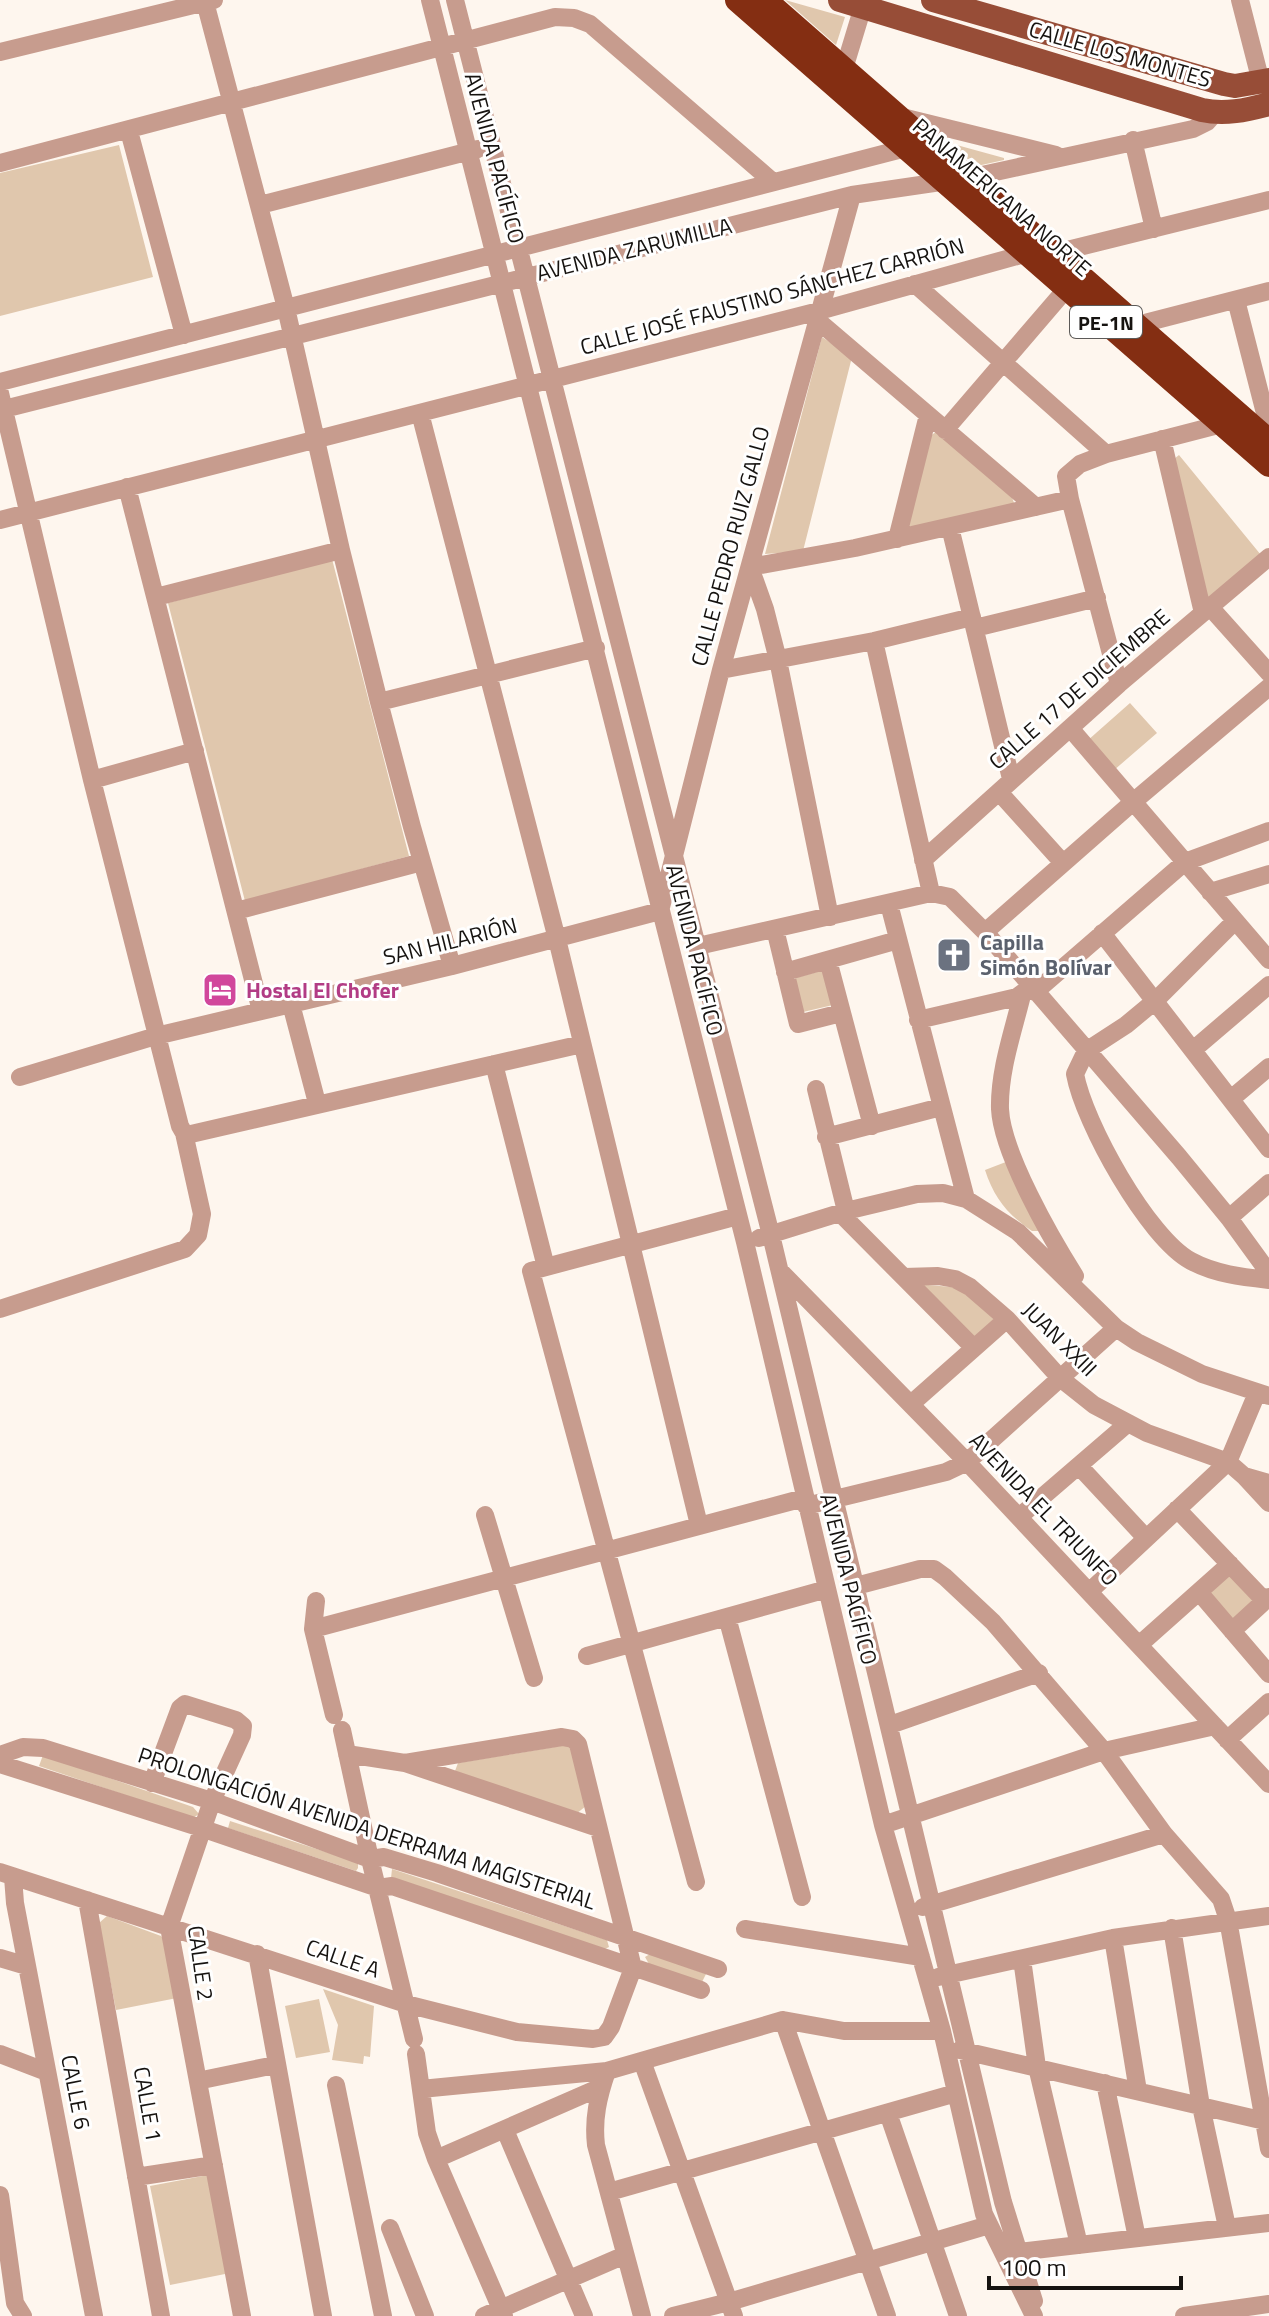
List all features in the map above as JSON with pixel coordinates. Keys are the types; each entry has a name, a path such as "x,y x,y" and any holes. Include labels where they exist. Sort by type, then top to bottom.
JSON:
{"highway":[{"name":"PANAMERICANA NORTE","path":"737,0 1269,465"},
{"name":"PANAMERICANA NORTE","path":"765,0 1137,325 1266,429"}],"main road":[{"name":"CALLE LOS MONTES","path":"933,0 960,4 1267,97"},
{"path":"856,2 1215,113"},
{"name":"AVENIDA ZARUMILLA","path":"1215,113 1238,112 1267,97"}],"street":[{"name":"AVENIDA PACÍFICO","path":"430,0 745,1242 883,1825 944,2039 984,2214 1010,2253"},
{"name":"AVENIDA PACÍFICO","path":"455,0 780,1271 969,2052 1003,2202 1010,2253"},
{"path":"1240,0 1267,97"},
{"path":"0,52 140,9 210,1 232,103 286,308 379,702 452,966"},
{"path":"844,69 856,2"},
{"path":"0,163 555,17 574,18 590,24 773,182"},
{"name":"AVENIDA ZARUMILLA","path":"1,404 292,336 852,195 968,178 1193,129 1207,122 1215,113"},
{"path":"897,116 1058,156"},
{"path":"129,131 184,335"},
{"path":"1133,140 1154,229"},
{"path":"260,205 492,146"},
{"name":"AVENIDA ZARUMILLA","path":"0,382 906,148"},
{"name":"CALLE PEDRO RUIZ GALLO","path":"660,911 721,670 852,195"},
{"path":"1055,253 1269,200"},
{"name":"CALLE JOSÉ FAUSTINO SÁNCHEZ CARRIÓN","path":"0,520 550,378 818,315 1028,253"},
{"path":"915,284 1106,454"},
{"path":"945,430 1067,288"},
{"path":"1137,325 1269,291"},
{"path":"1236,300 1266,429"},
{"path":"818,315 1036,507"},
{"path":"0,1309 185,1249 198,1235 202,1214 1,404"},
{"path":"420,413 486,676 557,939 699,1525"},
{"path":"897,539 928,415"},
{"path":"1119,684 1066,476 1080,464 1106,454 1222,424"},
{"path":"1162,439 1207,610 1269,673"},
{"path":"127,487 261,1011"},
{"path":"830,917 778,660 750,567 897,539 1070,499"},
{"path":"950,527 973,622 1005,785 1063,863"},
{"path":"156,597 341,550"},
{"name":"CALLE 17 DE DICIEMBRE","path":"923,860 1119,684 1269,557"},
{"path":"721,670 1097,598"},
{"path":"874,641 931,893"},
{"path":"379,702 596,648"},
{"path":"985,932 1269,687"},
{"path":"1070,728 1269,960"},
{"path":"92,780 195,751"},
{"path":"918,1020 1030,991 1185,862 1269,831"},
{"path":"236,911 422,862"},
{"path":"1210,892 1269,874"},
{"path":"698,946 931,893 950,897 985,932 1030,991 1086,1051 1229,1218 1269,1273"},
{"path":"889,904 966,1199"},
{"name":"SAN HILARIÓN","path":"20,1077 156,1036 452,966 660,911"},
{"path":"1235,921 1155,1001 1126,1025 1086,1051 1075,1074 1078,1091 1109,1155 1149,1222 1188,1260 1210,1270 1269,1280"},
{"path":"775,929 798,1024 841,1013"},
{"path":"1102,933 1269,1149"},
{"path":"785,972 898,940"},
{"path":"828,960 872,1126"},
{"path":"1193,1050 1269,985"},
{"path":"1030,991 1004,1075 1001,1124 1033,1198 1093,1307"},
{"path":"291,1004 317,1103"},
{"path":"184,1133 191,1134 582,1044"},
{"path":"494,1064 546,1267"},
{"path":"1231,1099 1269,1067"},
{"path":"816,1089 843,1212 974,1348"},
{"path":"827,1137 941,1107"},
{"path":"1229,1218 1269,1183"},
{"path":"745,1242 843,1212 917,1194 943,1193 966,1199 1018,1232 1116,1328 1159,1355 1202,1374 1265,1395 1228,1462 1090,1591"},
{"path":"696,1882 531,1271 738,1216"},
{"name":"AVENIDA EL TRIUNFO","path":"780,1271 1090,1591 1269,1784"},
{"name":"JUAN XXIII","path":"904,1277 955,1279 970,1287 1007,1319 1060,1378 1094,1405 1127,1424 1228,1462 1244,1476 1269,1483"},
{"path":"911,1404 1007,1319"},
{"path":"313,1629 699,1525 805,1502 835,1499 946,1472 967,1462 1116,1328"},
{"path":"1019,1517 1127,1424"},
{"path":"1079,1466 1146,1538"},
{"path":"1244,1476 1269,1503"},
{"path":"1177,1509 1267,1599 1232,1631"},
{"path":"485,1515 534,1678"},
{"path":"1139,1645 1230,1564"},
{"path":"856,1586 920,1569 934,1569 993,1622 1039,1673 1104,1751 1164,1834 1221,1899 1228,1920 1269,2149"},
{"path":"587,1656 827,1589"},
{"path":"1199,1592 1269,1674"},
{"path":"316,1601 313,1629 347,1754 406,2004 427,2133 496,2314 625,2255"},
{"path":"727,1617 802,1897"},
{"path":"890,1725 1039,1673"},
{"path":"883,1825 1104,1751 1221,1733 1269,1702"},
{"name":"CALLE 2","path":"152,1783 180,1708 185,1704 236,1720 243,1726 242,1735 201,1828 169,1927 242,2316"},
{"path":"405,1763 562,1737 573,1739 578,1744 633,1968"},
{"name":"PROLONGACIÓN AVENIDA DERRAMA MAGISTERIAL","path":"0,1755 23,1747 43,1748 212,1801 370,1859 384,1857 410,1865 718,1969"},
{"path":"347,1754 405,1763 598,1828"},
{"path":"0,1764 378,1888 392,1886 701,1990"},
{"path":"909,1912 1164,1834"},
{"name":"CALLE A","path":"7,1875 406,2004 517,2032 593,2039 604,2037 611,2027 633,1968"},
{"name":"CALLE 6","path":"7,1875 15,1903 94,2316"},
{"name":"CALLE 1","path":"87,1900 161,2316"},
{"path":"928,1979 1113,1938 1269,1916"},
{"path":"1172,1928 1201,2106 1227,2227"},
{"path":"745,1929 921,1957"},
{"path":"1113,1938 1138,2091"},
{"path":"257,1954 323,2316"},
{"path":"0,1958 27,1966"},
{"path":"1022,1959 1037,2067 1079,2245"},
{"path":"436,2159 505,2130 642,2061 783,2020 844,2031 944,2039 969,2052 1266,2122"},
{"path":"783,2020 887,2316"},
{"path":"0,2054 47,2072"},
{"path":"642,2061 732,2309"},
{"path":"207,2079 270,2066"},
{"path":"421,2089 604,2079"},
{"path":"604,2079 594,2126 596,2145 642,2316"},
{"path":"1105,2083 1137,2238"},
{"path":"336,2085 383,2316"},
{"path":"609,2192 956,2093"},
{"path":"888,2113 958,2316"},
{"path":"505,2130 584,2316"},
{"path":"136,2177 214,2165"},
{"path":"0,2195 15,2303 23,2316"},
{"path":"1036,2316 1010,2253 1269,2223"},
{"path":"673,2316 732,2309 867,2261 989,2225"},
{"path":"390,2228 425,2316"},
{"path":"1184,2316 1243,2312 1269,2304"}],"shaded area":[{"path":"785,0 845,17 836,45"},
{"path":"953,144 1004,160 977,166 952,147"},
{"path":"119,145 153,277 0,316 0,173"},
{"path":"822,337 852,357 803,551 765,554"},
{"path":"936,432 1012,497 1014,503 1010,509 915,530 907,524 930,436"},
{"path":"1179,455 1261,555 1213,598 1206,597 1174,459"},
{"path":"332,559 409,856 245,901 168,603"},
{"path":"1130,703 1157,733 1113,771 1087,741"},
{"path":"824,970 833,1005 803,1012 795,978"},
{"path":"1011,1160 1041,1231 1032,1231 1016,1219 997,1197 989,1180 985,1170"},
{"path":"917,1284 963,1288 1001,1321 975,1343"},
{"path":"1232,1572 1258,1602 1233,1624 1207,1594"},
{"path":"566,1745 571,1747 586,1806 576,1814 455,1771 458,1763"},
{"path":"43,1755 193,1807 199,1814 193,1818 39,1766"},
{"path":"230,1821 354,1861 358,1863 358,1868 356,1871 228,1828"},
{"path":"392,1869 607,1940 609,1947 605,1949 391,1878"},
{"path":"107,1916 161,1936 165,1941 177,1998 116,2010 99,1923"},
{"path":"650,1954 706,1974 702,1982 649,1964 645,1957"},
{"path":"323,1989 374,2006 370,2057 364,2056 363,2064 332,2060 338,2025"},
{"path":"319,1999 330,2052 296,2058 285,2006"},
{"path":"208,2175 230,2273 170,2285 150,2186"}],"place":[{"name":"Capilla Simón Bolívar","path":"954,955"},
{"name":"Hostal El Chofer","path":"220,990"}]}
